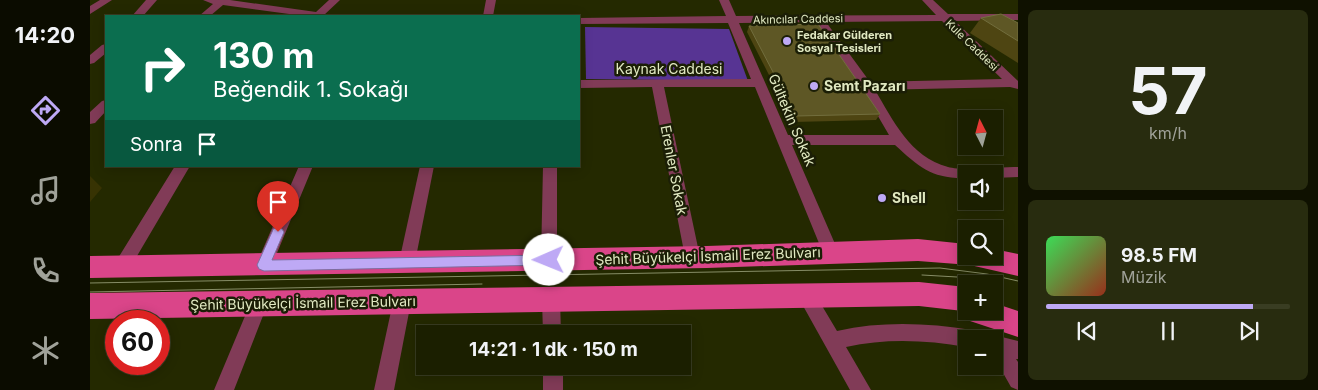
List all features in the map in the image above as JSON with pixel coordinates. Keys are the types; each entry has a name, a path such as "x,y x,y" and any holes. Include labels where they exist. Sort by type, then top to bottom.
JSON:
{"main road":[{"name":"Şehit Büyükelçi İsmail Erez Bulvarı","path":"90,267 549,260 918,250 958,254"},
{"path":"1003,262 1018,265"},
{"name":"Şehit Büyükelçi İsmail Erez Bulvarı","path":"90,306 806,295 919,294 958,298"},
{"path":"919,294 958,306"},
{"path":"1003,305 1018,308"},
{"path":"1003,319 1018,324"}],"street":[{"path":"90,11 108,0"},
{"path":"138,15 152,0"},
{"path":"208,0 312,15"},
{"path":"320,15 335,0"},
{"path":"488,15 491,0"},
{"name":"Gültekin Sokak","path":"724,0 830,253"},
{"name":"Kule Caddesi","path":"927,0 1015,86"},
{"path":"205,15 221,2"},
{"name":"Akıncılar Caddesi","path":"580,21 1018,17"},
{"path":"818,19 867,86 898,140 916,158 931,168 948,173 1018,172"},
{"path":"90,61 105,48"},
{"name":"Kaynak Caddesi","path":"580,84 759,83"},
{"name":"Erenler Sokak","path":"657,84 692,257"},
{"path":"867,86 1015,86"},
{"path":"90,120 105,105"},
{"path":"783,140 898,140"},
{"path":"121,268 182,167"},
{"path":"264,265 306,167"},
{"path":"407,262 427,167"},
{"path":"549,260 550,167"},
{"path":"806,295 861,390"},
{"path":"551,299 552,325"},
{"path":"384,390 402,302"},
{"path":"224,390 259,303"},
{"path":"832,340 859,335 895,332 958,337"},
{"path":"1003,346 1018,350"},
{"path":"1003,355 1018,380"},
{"path":"553,375 553,390"}],"shaded area":[{"path":"585,27 729,29 748,81 586,79"}],"building":[{"path":"1001,14 1018,23 1018,41 981,18"},
{"name":"Semt Pazarı","path":"818,24 880,114 796,116 749,26"}],"tram line":[{"path":"90,283 940,268 987,274 1018,281"},
{"path":"922,275 957,277"},
{"path":"90,292 482,284"}],"place":[{"name":"Fedakar Gülderen Sosyal Tesisleri","path":"787,41"},
{"name":"Semt Pazarı","path":"814,86"},
{"name":"Shell","path":"882,198"}],"route":[{"path":"278,232 264,265 549,260"}]}
